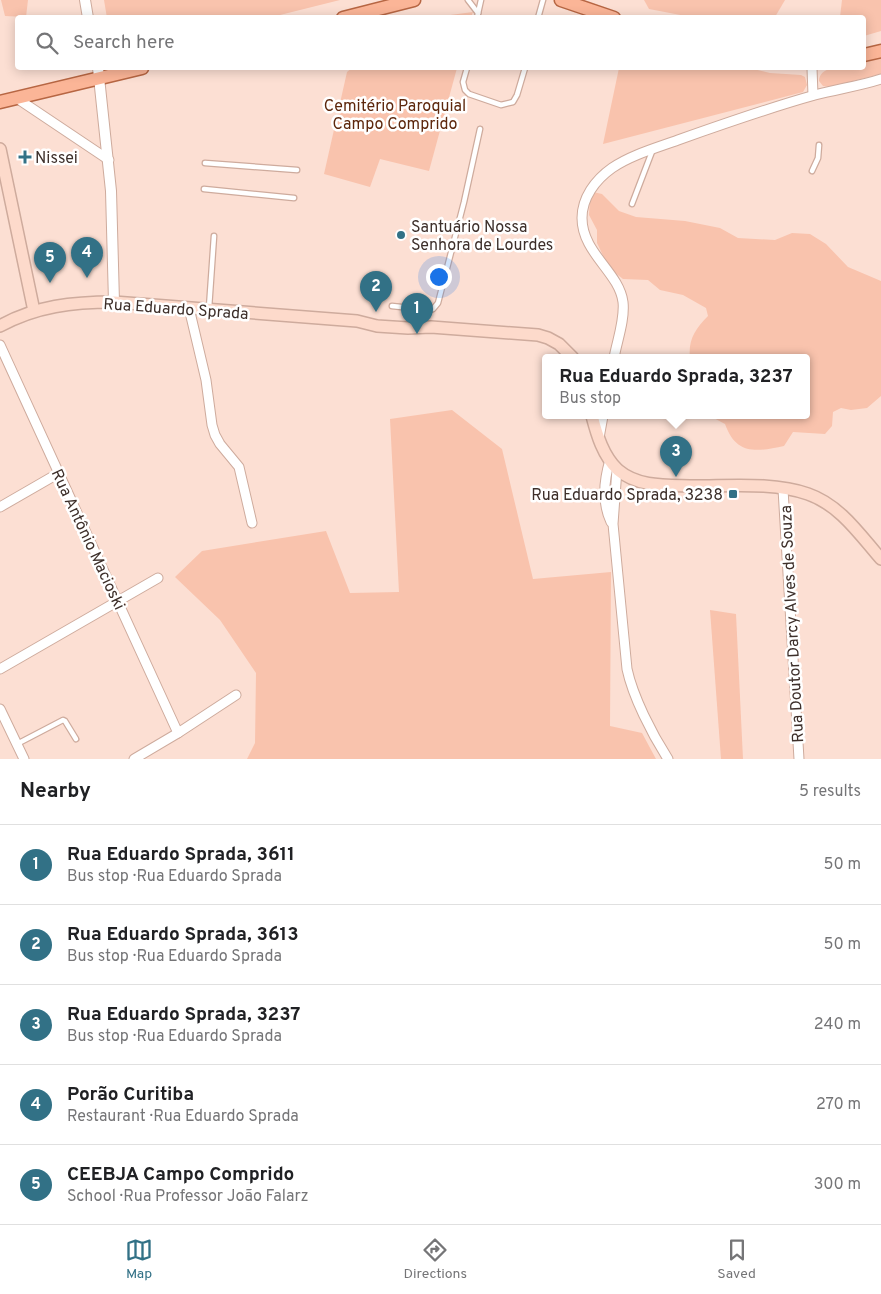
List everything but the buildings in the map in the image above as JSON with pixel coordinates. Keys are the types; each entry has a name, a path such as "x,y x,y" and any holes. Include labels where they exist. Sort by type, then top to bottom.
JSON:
{"main road":[{"path":"355,15 414,0"},
{"path":"561,0 605,15"},
{"path":"866,55 881,51"},
{"path":"0,102 98,73 124,70"},
{"path":"0,149 34,311"},
{"name":"Rua Eduardo Sprada","path":"0,326 34,311 65,304 114,302 357,321 378,326 431,327 538,335 559,344 569,354"},
{"path":"593,419 599,439 614,464 634,480 654,484 783,488 809,494 832,507 852,525 881,559"}],"street":[{"path":"85,0 88,15"},
{"path":"812,70 813,95"},
{"path":"98,73 109,160 113,228 114,302"},
{"path":"615,354 623,301 615,283 593,252 587,240 582,220 583,208 589,192 604,175 622,162 653,149 765,110 813,95 881,79"},
{"path":"18,98 109,160"},
{"path":"189,308 206,380 212,426 220,444 239,467 252,523"},
{"name":"Rua Antônio Macioski","path":"0,345 178,733"},
{"path":"599,439 602,419"},
{"path":"614,464 613,524 625,654 630,683 668,759"},
{"path":"0,507 59,473"},
{"name":"Rua Doutor Darcy Alves de Souza","path":"783,488 799,759"},
{"path":"0,669 158,578"},
{"path":"134,759 236,695"},
{"path":"0,709 24,759"}],"lane":[{"path":"468,0 477,15"},
{"path":"478,15 481,0"},
{"path":"539,15 543,0"},
{"path":"466,70 463,82 465,90 470,94 501,105 513,102 518,95 524,70"},
{"path":"392,306 429,310 433,309 438,303 480,129"},
{"path":"812,171 818,158 819,145"},
{"path":"632,204 653,149"},
{"path":"205,163 297,170"},
{"path":"204,189 294,198"},
{"path":"208,310 214,236"},
{"path":"17,744 63,720 66,721 76,739"}],"green space":[{"path":"1,0 28,0 26,15 5,16"},
{"path":"104,0 340,0 280,15 106,15"},
{"path":"644,0 785,0 776,15 680,15 649,9"},
{"path":"842,0 881,0 881,31 866,35 866,15 840,15"},
{"path":"473,12 472,15 450,15"},
{"path":"881,58 881,74 829,87 823,86 819,81 821,75 827,70 866,70 866,62"},
{"name":"Cemitério Paroquial Campo Comprido","path":"350,70 456,70 429,171 380,159 370,187 324,174 347,72"},
{"path":"619,70 757,70 805,77 807,85 803,92 603,144"},
{"path":"593,192 602,194 619,211 636,217 685,221 720,228 738,238 775,240 792,233 810,234 826,244 848,267 881,281 881,396 867,408 851,410 841,408 833,412 832,426 825,434 793,432 784,446 756,450 741,446 735,441 725,424 716,419 810,419 810,354 690,354 693,335 708,316 706,308 683,295 660,290 648,280 623,279 609,268 597,243 597,230 589,215 590,196"},
{"path":"452,410 502,449 533,579 611,572 610,726 642,733 656,759 247,759 255,743 256,673 220,620 175,577 202,551 326,531 350,593 399,592 390,419"},
{"path":"710,610 736,614 743,759 721,759"}],"place":[{"name":"Nissei","path":"25,157"},
{"name":"Santuário Nossa Senhora de Lourdes","path":"401,235"},
{"name":"Porão Curitiba","path":"87,278"},
{"name":"CEEBJA Campo Comprido","path":"50,283"},
{"name":"Rua Eduardo Sprada, 3613","path":"376,312"},
{"name":"Rua Eduardo Sprada, 3611","path":"417,334"},
{"name":"Rua Eduardo Sprada, 3237","path":"676,477"},
{"name":"Rua Eduardo Sprada, 3238","path":"733,494"}]}
